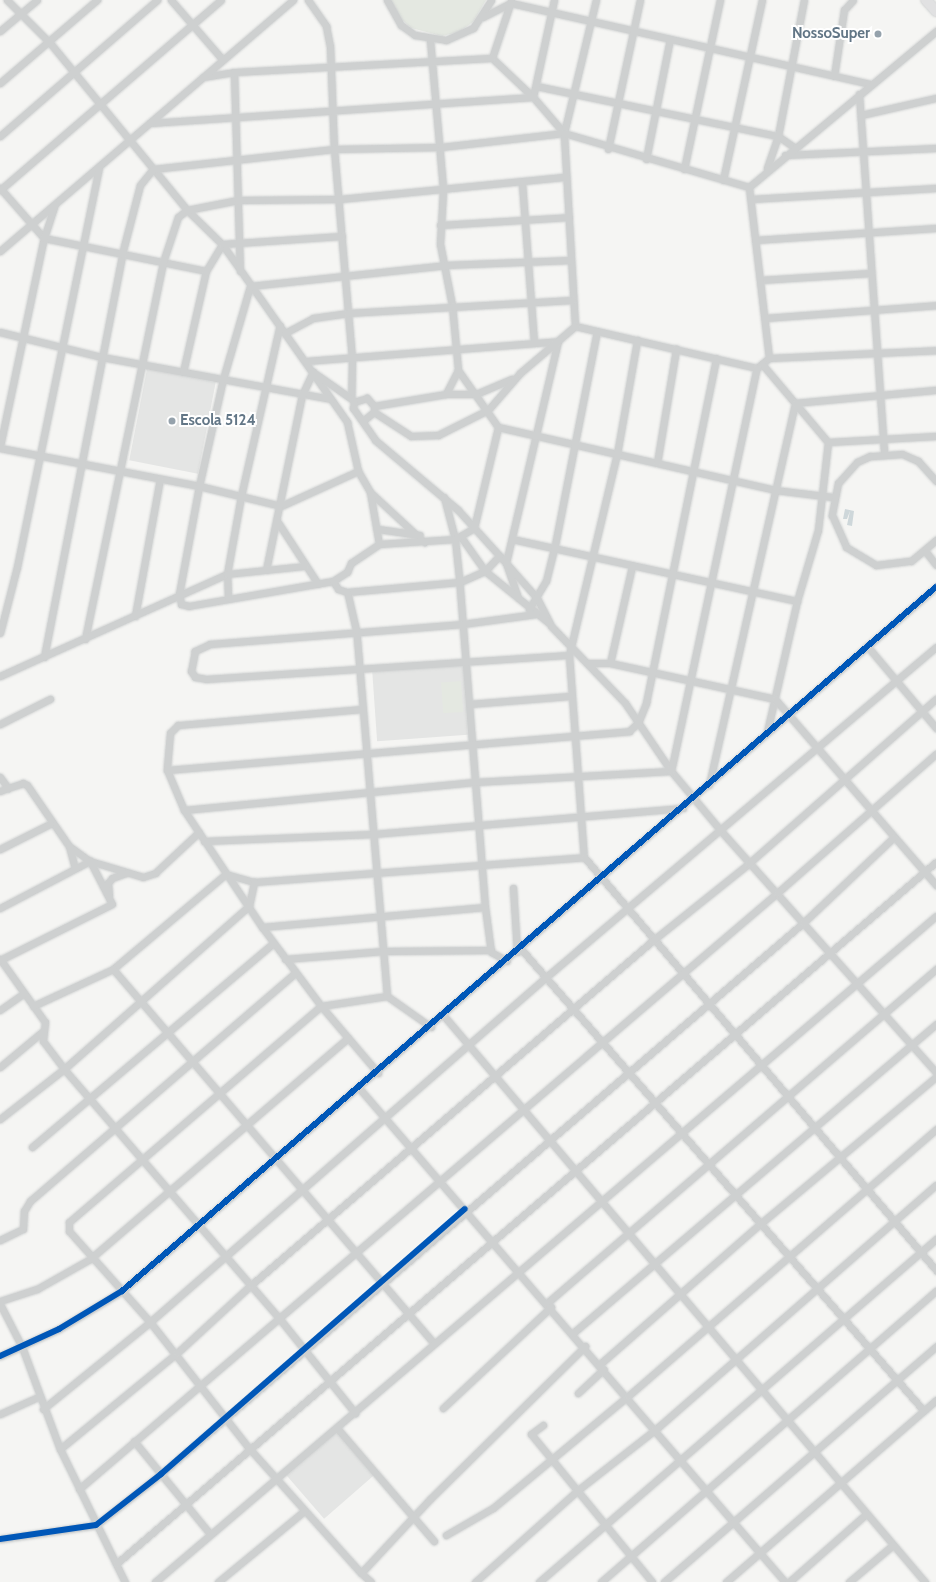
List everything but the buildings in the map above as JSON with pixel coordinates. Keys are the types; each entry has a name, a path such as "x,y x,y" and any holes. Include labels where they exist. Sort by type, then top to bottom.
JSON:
{"main road":[{"path":"926,0 936,11"}],"street":[{"path":"7,0 50,43 72,72 187,210 222,244 250,286 313,371 330,399 347,422 358,471 370,492 378,529 379,544"},
{"path":"0,31 37,0"},
{"path":"0,83 50,43 98,0"},
{"path":"0,136 72,72 157,0"},
{"path":"170,0 223,60"},
{"path":"206,271 44,238 0,189 100,106 221,0"},
{"path":"0,251 293,0"},
{"path":"308,0 326,26 330,66 334,149 340,199 347,313 352,358 352,400 355,414 364,420 375,440 444,497 474,528 537,598 551,626"},
{"path":"387,0 401,25 430,40 460,36 483,17 510,1 551,12 870,84"},
{"path":"483,17 491,0"},
{"path":"533,97 554,0"},
{"path":"575,326 564,133 576,94 596,0"},
{"path":"608,149 640,0"},
{"path":"684,169 720,0"},
{"path":"723,180 736,126 762,0"},
{"path":"767,168 778,136 804,0"},
{"path":"834,76 844,10 853,0"},
{"path":"492,58 510,1"},
{"path":"749,187 767,168 936,31"},
{"path":"646,159 670,39"},
{"path":"430,40 434,61 441,147 443,190 440,225 452,305 458,370 446,394"},
{"path":"203,77 234,72 492,58 533,97 564,133"},
{"path":"234,72 234,117 241,244 240,272"},
{"path":"536,86 656,112 736,126 778,136 794,147"},
{"path":"859,94 884,453"},
{"path":"150,123 332,112 533,97"},
{"path":"861,115 936,98"},
{"path":"44,657 80,464 122,254 140,185 153,169 334,149 441,147 564,133 608,149 749,187"},
{"path":"784,154 936,148"},
{"path":"0,633 40,455 99,166"},
{"path":"85,639 121,471 163,262 174,222 187,210 238,200 340,199 522,183 566,177"},
{"path":"522,183 534,341"},
{"path":"749,187 769,358"},
{"path":"751,199 865,191 936,188"},
{"path":"55,204 44,238 0,447 80,464 199,486 281,506 358,471"},
{"path":"440,225 525,221 568,217"},
{"path":"755,240 936,228"},
{"path":"222,244 241,244 342,236"},
{"path":"184,372 206,271 222,244"},
{"path":"250,286 345,274 445,265 528,263 571,260"},
{"path":"760,280 871,272"},
{"path":"250,286 223,379 199,486 179,594 184,606 333,581 347,572 351,563 379,544 422,539 458,538 474,528 498,427 488,410 458,370"},
{"path":"285,333 313,318 347,313 452,305 531,304 574,300"},
{"path":"764,318 936,305"},
{"path":"228,598 227,574 241,496 264,388 280,325"},
{"path":"575,326 716,358 760,366 795,403 828,442 818,530 797,601 767,732"},
{"path":"364,420 374,409 446,394 476,394 502,386 520,373 575,326"},
{"path":"529,609 546,581 554,550 576,445 597,331"},
{"path":"0,332 22,339 102,357 330,399"},
{"path":"636,340 617,454 573,646 569,655 570,696 584,857 600,880 625,910 787,1097 839,1160 895,1221 936,1270"},
{"path":"306,361 352,358 456,347 534,341 558,341"},
{"path":"518,598 506,563 558,341"},
{"path":"656,463 676,349"},
{"path":"671,771 760,366 769,358 936,350"},
{"path":"167,770 367,752 574,736 620,734 638,723 652,671 695,470 716,358"},
{"path":"313,371 352,400 367,398 374,409 411,436 428,437 452,430 488,410 520,373"},
{"path":"266,570 281,506 302,395 313,371"},
{"path":"795,403 936,390"},
{"path":"709,786 751,591 795,403"},
{"path":"498,427 536,434 576,445 656,463 736,479 775,490 833,497"},
{"path":"828,442 936,436"},
{"path":"936,481 918,461 884,453 870,456 852,467 838,483 833,497 832,515 836,532 846,547 859,558 876,565 894,566 911,561 926,552 936,540"},
{"path":"135,616 160,479"},
{"path":"370,492 422,539"},
{"path":"444,497 458,538 463,624 485,907 491,950"},
{"path":"277,521 318,584"},
{"path":"378,529 422,539"},
{"path":"458,538 485,571 573,646 625,703 671,771 748,864 777,893 936,1072"},
{"path":"512,539 554,550 797,601"},
{"path":"926,552 936,565"},
{"path":"333,581 338,589 347,592 460,582 485,571 499,556"},
{"path":"0,676 85,639 179,594 227,574 305,566"},
{"path":"610,663 632,566"},
{"path":"0,1356 22,1347 122,1291 444,1016 709,786 788,713 936,587"},
{"path":"347,592 356,630 360,670 362,709 367,752 387,996"},
{"path":"536,614 463,624 356,630 210,644 195,651 191,664 194,677 200,679 360,670 569,655"},
{"path":"867,646 936,728"},
{"path":"43,1409 150,1322 545,978 721,831 936,646"},
{"path":"588,663 610,663 652,671 774,699 788,713 817,749 936,885"},
{"path":"469,704 570,696"},
{"path":"0,724 50,699"},
{"path":"60,1449 177,1354 251,1286 414,1148 652,941 748,864 936,699"},
{"path":"362,709 178,725 170,733 167,770 184,810 273,943 320,1006 378,1073"},
{"path":"79,1489 680,974 777,893 936,754"},
{"path":"184,810 475,782 671,771"},
{"path":"0,777 8,788"},
{"path":"0,791 22,783 27,785 50,824 68,846 90,862 143,876"},
{"path":"204,841 373,834 683,808"},
{"path":"0,849 50,824"},
{"path":"112,904 107,890 112,878 127,873 143,876 155,872 199,832"},
{"path":"0,1539 96,1525 161,1474 465,1209 548,1140 705,1003 803,923 894,837"},
{"path":"68,846 74,868"},
{"path":"226,874 254,882 377,875 584,857"},
{"path":"0,908 74,868 90,862"},
{"path":"90,862 112,904"},
{"path":"116,1564 248,1447 330,1382 407,1312 492,1239 574,1171 936,862"},
{"path":"33,1006 113,969 226,874"},
{"path":"0,1119 64,1069 249,906 254,882"},
{"path":"514,888 519,950 628,1070 710,1164 788,1258 924,1411"},
{"path":"112,904 0,960 23,994 45,1022 42,1032 43,1041 64,1069 279,1318 355,1413"},
{"path":"262,927 485,907"},
{"path":"155,1582 277,1477 355,1413 518,1270 681,1131 858,985 936,916"},
{"path":"32,1147 89,1097 168,1033 273,943"},
{"path":"285,960 384,951 491,950 507,961"},
{"path":"113,969 434,1343"},
{"path":"442,1408 549,1305 626,1234 710,1164 936,969"},
{"path":"0,1240 23,1229 24,1211 30,1201 117,1130 194,1064 295,973"},
{"path":"0,1010 23,994"},
{"path":"371,1582 361,1573 304,1510 277,1477 248,1447 224,1418 177,1354 69,1231 69,1222 221,1095 320,1006 387,996 431,1026"},
{"path":"444,1016 759,1391 922,1579 914,1582"},
{"path":"573,1333 936,1024"},
{"path":"0,1067 42,1032"},
{"path":"0,1301 37,1289 92,1257 348,1038"},
{"path":"578,1393 602,1366 760,1224 839,1160 936,1077"},
{"path":"359,1088 414,1148 465,1209 585,1346 785,1582"},
{"path":"446,1535 493,1508 708,1329 936,1129"},
{"path":"475,1582 578,1490 656,1429 734,1361 815,1287 936,1185"},
{"path":"539,1582 936,1239"},
{"path":"601,1582 708,1491 936,1291"},
{"path":"0,1304 22,1347 38,1397 60,1449 125,1582"},
{"path":"361,1573 585,1346"},
{"path":"664,1582 936,1346"},
{"path":"0,1414 38,1397"},
{"path":"726,1582 936,1400"},
{"path":"543,1425 531,1434 578,1490 603,1526 652,1582"},
{"path":"337,1428 415,1517 434,1541"},
{"path":"134,1441 210,1534"},
{"path":"218,1582 304,1510"},
{"path":"789,1582 866,1514"},
{"path":"850,1582 893,1545"}],"shaded area":[{"path":"391,0 486,0 473,22 459,32 442,36 411,28 399,17"},
{"name":"Escola 5124","path":"147,369 216,382 198,474 129,460"},
{"path":"845,509 854,511 852,526 847,525 850,511 847,519 843,519"},
{"path":"463,665 468,735 377,741 372,671"},
{"path":"461,681 463,712 443,713 441,682"},
{"path":"338,1431 375,1474 324,1519 287,1476"}],"cycle path":[{"path":"0,1356 59,1329 122,1291 936,587"},
{"path":"0,1539 96,1525 161,1474 465,1209"}],"place":[{"name":"NossoSuper","path":"878,34"},
{"name":"Escola 5124","path":"172,421"}]}
